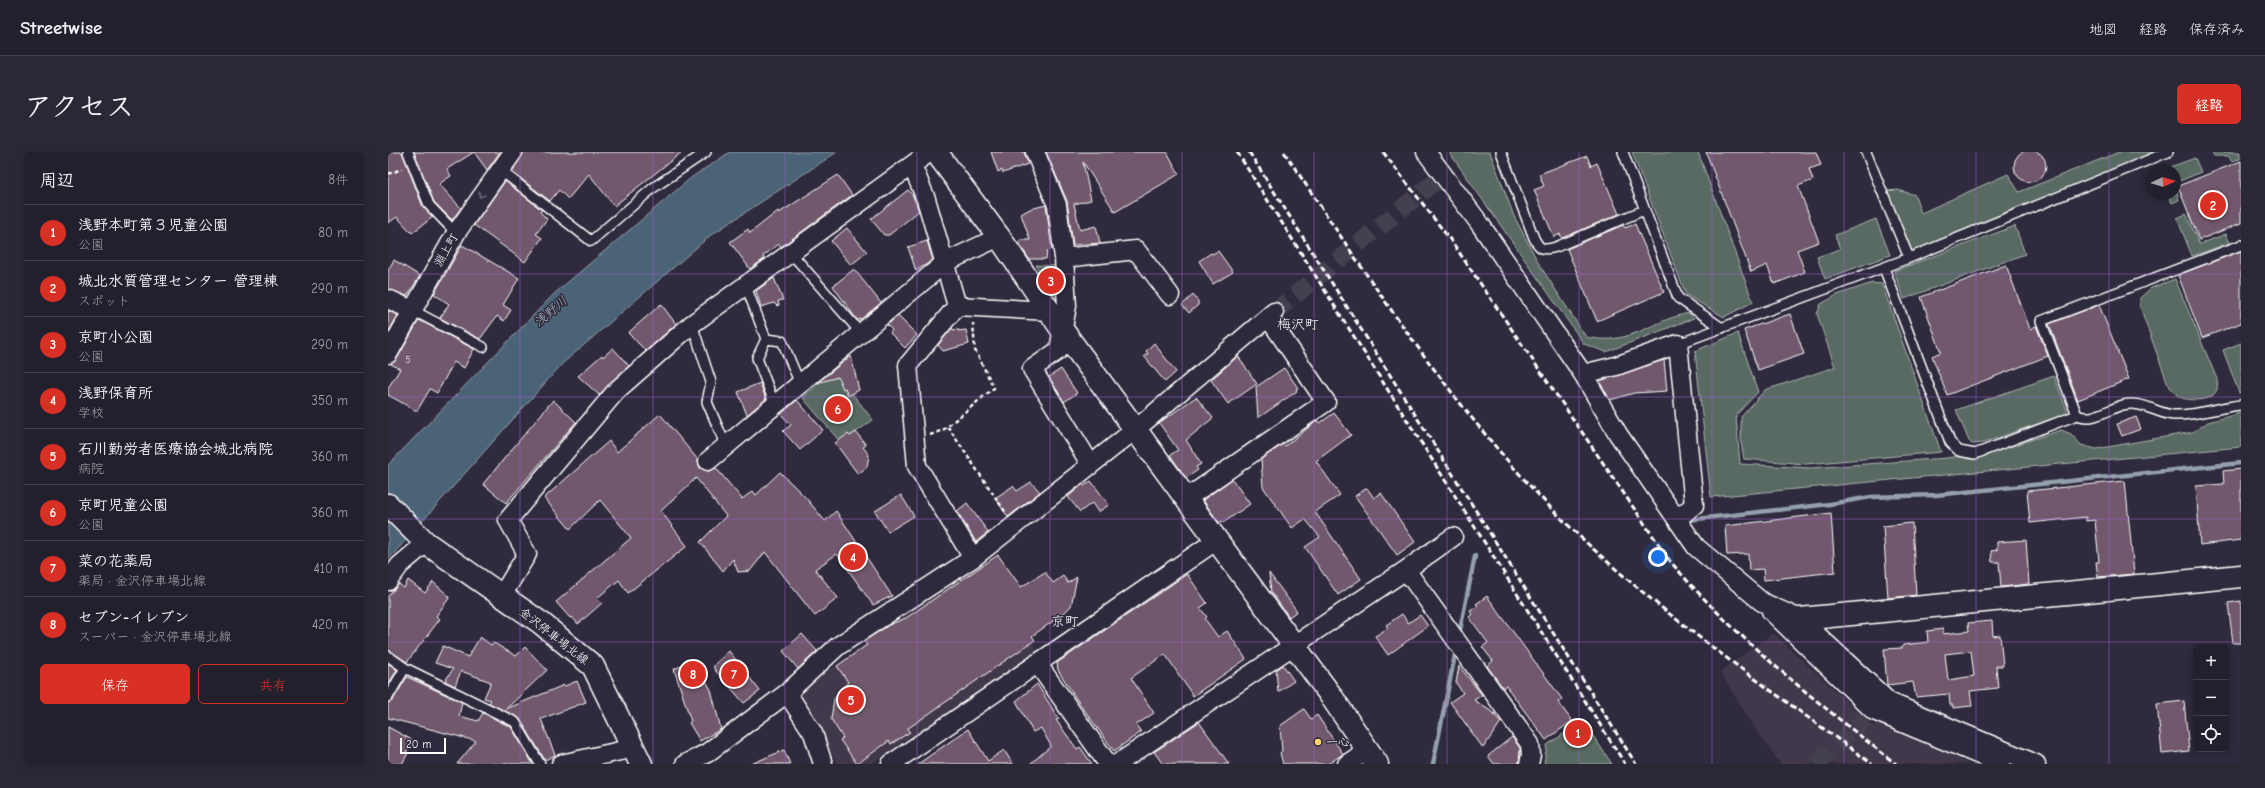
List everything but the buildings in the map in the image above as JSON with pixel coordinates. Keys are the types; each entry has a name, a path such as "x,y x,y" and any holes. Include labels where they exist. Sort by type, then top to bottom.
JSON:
{"street":[{"name":"淵上町","path":"388,354 414,310 456,232 498,169 513,152"},
{"path":"501,597 527,554 508,520 617,390 692,324 930,152"},
{"path":"936,152 999,238 1063,331 1295,646 1373,757 1347,764"},
{"path":"1035,152 1057,205 1064,258 1068,306 1059,350 1032,369 1091,465"},
{"path":"1426,152 1480,224 1583,374 1618,434 1696,547 1762,602 1869,715 2001,764"},
{"path":"912,165 926,199 946,262 964,306"},
{"path":"708,461 946,262 999,238"},
{"path":"1064,258 1136,250 1170,295"},
{"path":"388,299 414,310"},
{"path":"973,558 917,466 908,365 964,306 1050,311"},
{"path":"685,764 707,753 787,693 838,646 973,558 1136,429 1271,315 1326,402 1187,498"},
{"path":"1583,374 1616,366 1678,344 1694,505 1677,519"},
{"name":"金沢停車場北線","path":"388,505 426,543 501,597 541,623 593,666 637,756"},
{"path":"1117,764 1295,646 1453,537"},
{"path":"891,764 1217,540"},
{"path":"388,581 400,565 426,543"},
{"path":"1406,570 1530,744 1530,764"},
{"path":"1800,619 2241,576"},
{"path":"1762,602 1800,619 1889,702 2036,764"},
{"path":"1037,663 1108,764"},
{"path":"787,693 813,733 823,764"},
{"path":"561,764 637,756"}],"lane":[{"path":"408,152 429,205 456,232"},
{"path":"498,169 591,241 653,188 706,152"},
{"path":"1501,152 1534,238 1539,248 1543,250 1556,247 1644,210"},
{"path":"1623,152 1678,298 1722,328"},
{"path":"1866,152 1909,258"},
{"path":"1678,344 1884,268 2168,152"},
{"path":"2077,415 2041,321 2241,245"},
{"path":"791,253 861,333"},
{"path":"1884,268 1950,442 1959,451 1975,454 2077,415 2090,417 2124,405 2136,404 2164,413 2182,415 2241,405"},
{"path":"746,286 766,338 757,358 775,405"},
{"path":"414,310 483,347"},
{"path":"692,324 711,382 707,402 726,446"},
{"path":"766,338 782,342 800,384"},
{"path":"388,656 405,668 515,722 540,764"},
{"path":"388,697 405,668"}],"path":[{"path":"388,174 412,165"},
{"path":"915,440 948,427 994,388 975,350 964,306"},
{"path":"948,427 1014,526"}],"shaded area":[{"path":"981,560 1038,651 871,764 838,764 795,695"},
{"path":"1773,633 1873,726 1879,723 1969,764 1781,764 1758,733 1720,672"}],"green space":[{"path":"1449,152 1490,152 1514,216 1539,264 1586,337 1615,339 1639,332 1675,317 1689,313 1694,318 1606,352 1584,344"},
{"path":"1632,152 1698,152 1753,302 1724,317 1686,295"},
{"path":"2119,152 2155,152 1912,253 1886,191 1898,190 1915,195 1921,213 2008,174 2019,192"},
{"path":"2212,152 2240,152 2240,159 2231,161 2229,156 2214,156"},
{"path":"2195,158 2201,172 2181,180 2181,164 2178,164"},
{"path":"2171,200 2179,200 2172,203"},
{"path":"2186,214 2199,244 2226,234 2230,243 2192,256 2177,218"},
{"path":"1876,219 1890,255 1825,279 1817,257 1840,249 1835,235"},
{"path":"2015,226 2025,254 1904,299 1894,271"},
{"path":"1036,265 1058,266 1059,296 1051,296"},
{"path":"2175,279 2217,379 2217,388 2215,393 2206,399 2194,400 2182,398 2177,395 2168,384 2140,307 2140,298 2151,288"},
{"path":"1872,283 1882,284 1941,452 1806,464 1744,459 1741,442 1741,417 1765,390 1835,367 1817,314 1821,304 1837,295"},
{"path":"1738,333 1758,392 1736,415 1740,464 1811,468 1947,458 2000,450 2061,430 2071,434 2081,445 2096,449 2193,432 2208,422 2241,413 2241,447 1711,497 1695,351"},
{"path":"2241,343 2241,393 2239,393 2223,350"},
{"path":"833,369 873,420 841,443 803,398"},
{"path":"2054,376 2068,413 1983,443 1972,444 1969,441 1956,410"},
{"path":"1583,721 1612,764 1544,764 1547,745"}],"water":[{"name":"浅野川","path":"730,152 837,152 711,235 562,364 388,560 388,465 555,293 692,177"}],"waterway":[{"path":"1688,520 1830,504 1871,497 1936,495 2241,463"},
{"path":"1459,635 1475,556"},
{"path":"1433,764 1456,650"}],"tunnel":[{"path":"1274,312 1443,175"},
{"path":"1816,764 1865,719"}],"railway":[{"path":"1237,152 1625,764"},
{"path":"1249,152 1636,764"},
{"path":"1284,152 1346,245 1443,381 1514,468 1552,509 1589,545 1666,611 1748,674 1872,764"},
{"path":"1383,152 1452,242 1670,561 1695,590 1749,643 1836,717 1896,764"}],"place":[{"name":"城北水質管理センター 管理棟","path":"2213,205"},
{"name":"京町小公園","path":"1051,281"},
{"name":"京町児童公園","path":"838,409"},
{"name":"浅野保育所","path":"853,557"},
{"name":"セブン-イレブン","path":"693,674"},
{"name":"菜の花薬局","path":"734,674"},
{"name":"石川勤労者医療協会城北病院","path":"851,700"},
{"name":"浅野本町第３児童公園","path":"1578,733"},
{"name":"一心","path":"1318,742"}],"district":[{"name":"梅沢町","path":"1298,324"},
{"name":"京町","path":"1065,621"}]}
